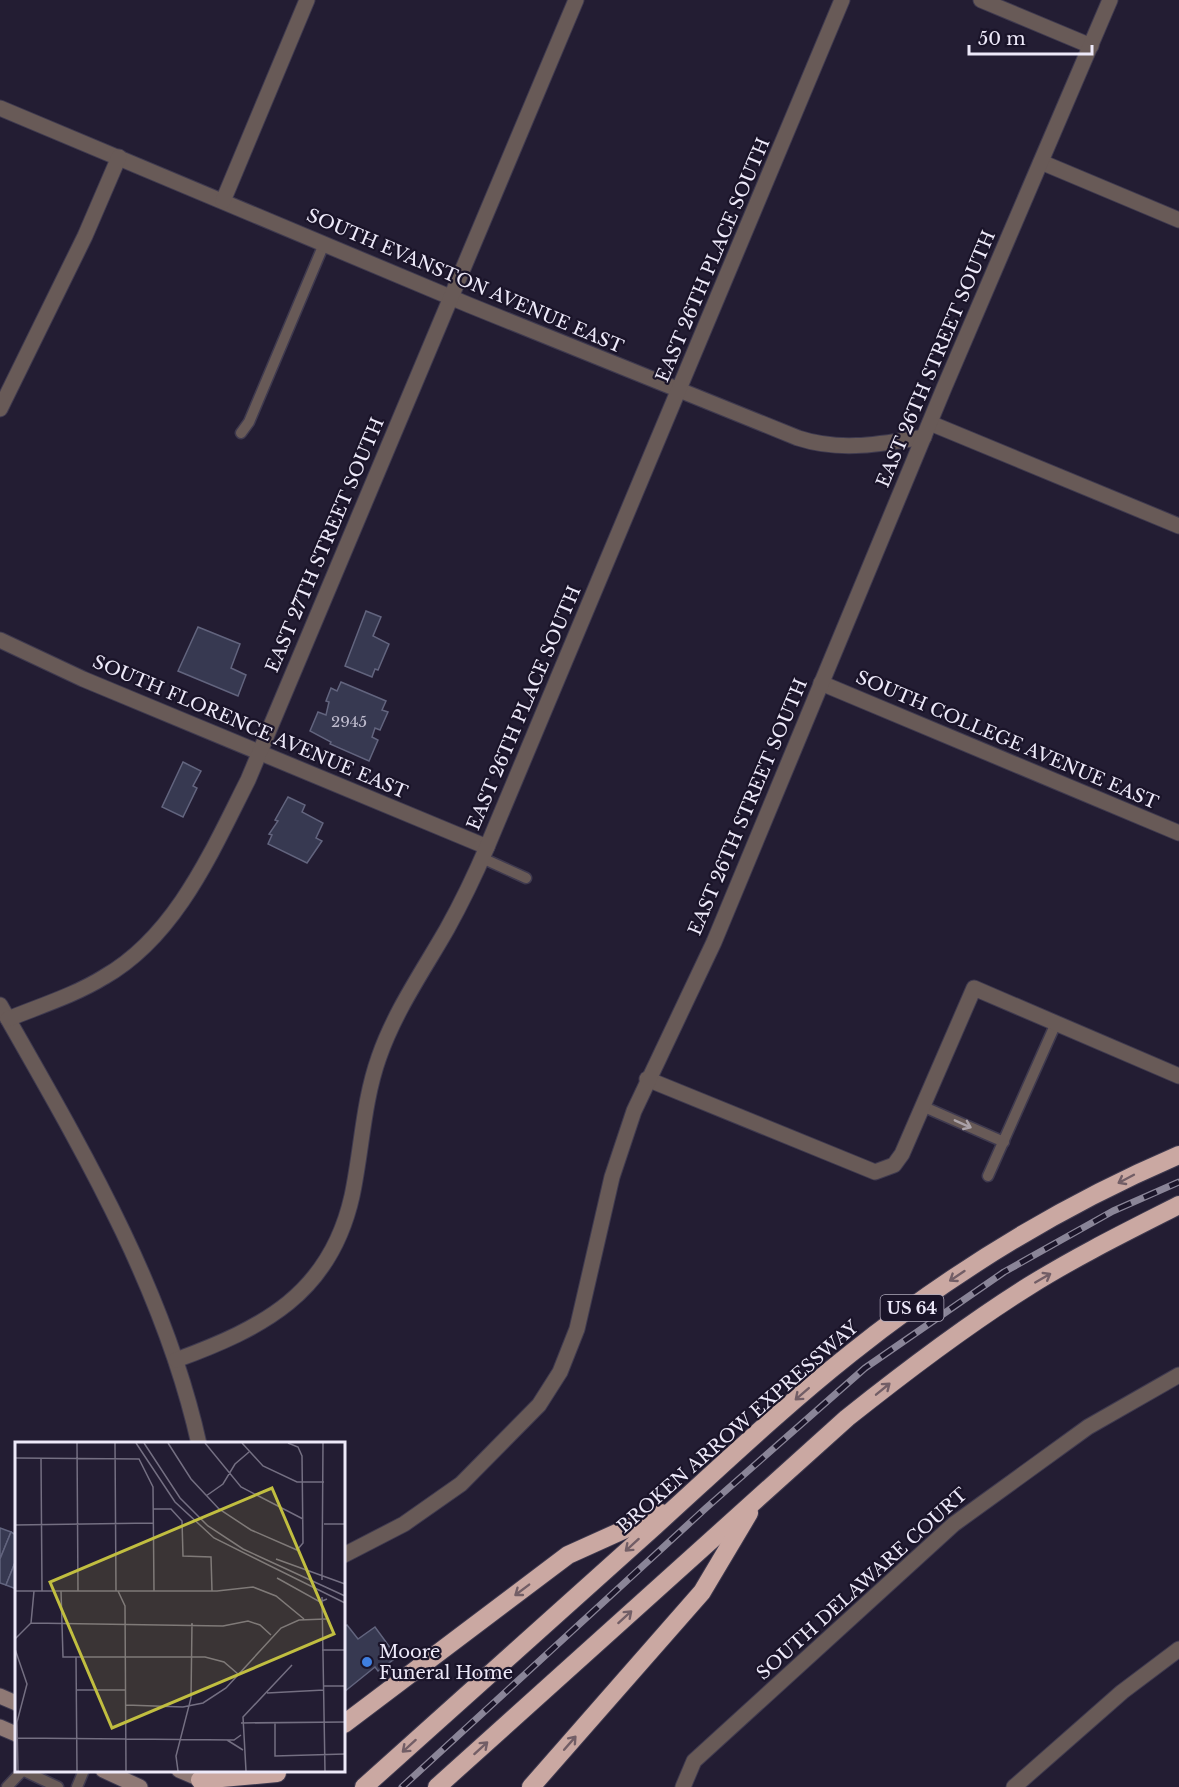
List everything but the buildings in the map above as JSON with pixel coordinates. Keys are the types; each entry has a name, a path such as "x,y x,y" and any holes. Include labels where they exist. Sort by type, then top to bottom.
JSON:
{"highway":[{"name":"BROKEN ARROW EXPRESSWAY","path":"369,1783 825,1374 925,1297 1034,1229 1148,1168 1179,1155"},
{"name":"US 64","path":"437,1787 847,1418 954,1335 1030,1285 1179,1205"},
{"path":"531,1787 702,1592 760,1496"},
{"path":"345,1723 568,1555 676,1506"},
{"path":"200,1780 279,1772"},
{"path":"260,1787 279,1772"}],"main road":[{"path":"0,1696 15,1703"},
{"path":"0,1727 15,1734"},
{"path":"109,1772 132,1779"},
{"path":"183,1772 218,1787"}],"street":[{"path":"223,201 307,0"},
{"name":"EAST 27TH STREET SOUTH","path":"8,1019 104,978 132,958 156,933 183,899 216,844 259,752 576,0"},
{"name":"EAST 26TH PLACE SOUTH","path":"176,1360 253,1329 280,1311 315,1276 327,1259 345,1218 352,1195 364,1116 379,1057 404,1002 448,927 485,853 842,0"},
{"path":"981,0 1091,46"},
{"name":"EAST 26TH STREET SOUTH","path":"345,1555 404,1524 461,1484 524,1421 551,1387 567,1356 577,1329 612,1177 647,1079 710,951 924,437 1110,0"},
{"name":"SOUTH EVANSTON AVENUE EAST","path":"0,108 450,297 819,445 872,446 924,437"},
{"path":"0,408 85,236 119,157"},
{"path":"1041,162 1179,220"},
{"path":"930,423 1179,526"},
{"name":"SOUTH FLORENCE AVENUE EAST","path":"0,640 83,679 259,752 485,853"},
{"name":"SOUTH COLLEGE AVENUE EAST","path":"821,683 1179,833"},
{"path":"647,1079 864,1169 885,1170 902,1154 974,988 1179,1076"},
{"path":"0,1005 65,1119 113,1212 176,1360 199,1442"},
{"name":"SOUTH DELAWARE COURT","path":"683,1787 694,1761 954,1524 1088,1427 1179,1374"},
{"path":"1014,1787 1122,1692 1179,1649"}],"lane":[{"path":"240,434 249,422 324,244"},
{"path":"485,853 526,878"},
{"path":"988,1176 1056,1023"},
{"path":"922,1106 1004,1142"},
{"path":"7,1787 21,1772"},
{"path":"24,1772 58,1787"},
{"path":"77,1787 83,1772"}],"railway":[{"path":"402,1787 706,1508 865,1368 1004,1272 1113,1211 1179,1182"}],"place":[{"name":"Moore Funeral Home","path":"367,1662"}]}
